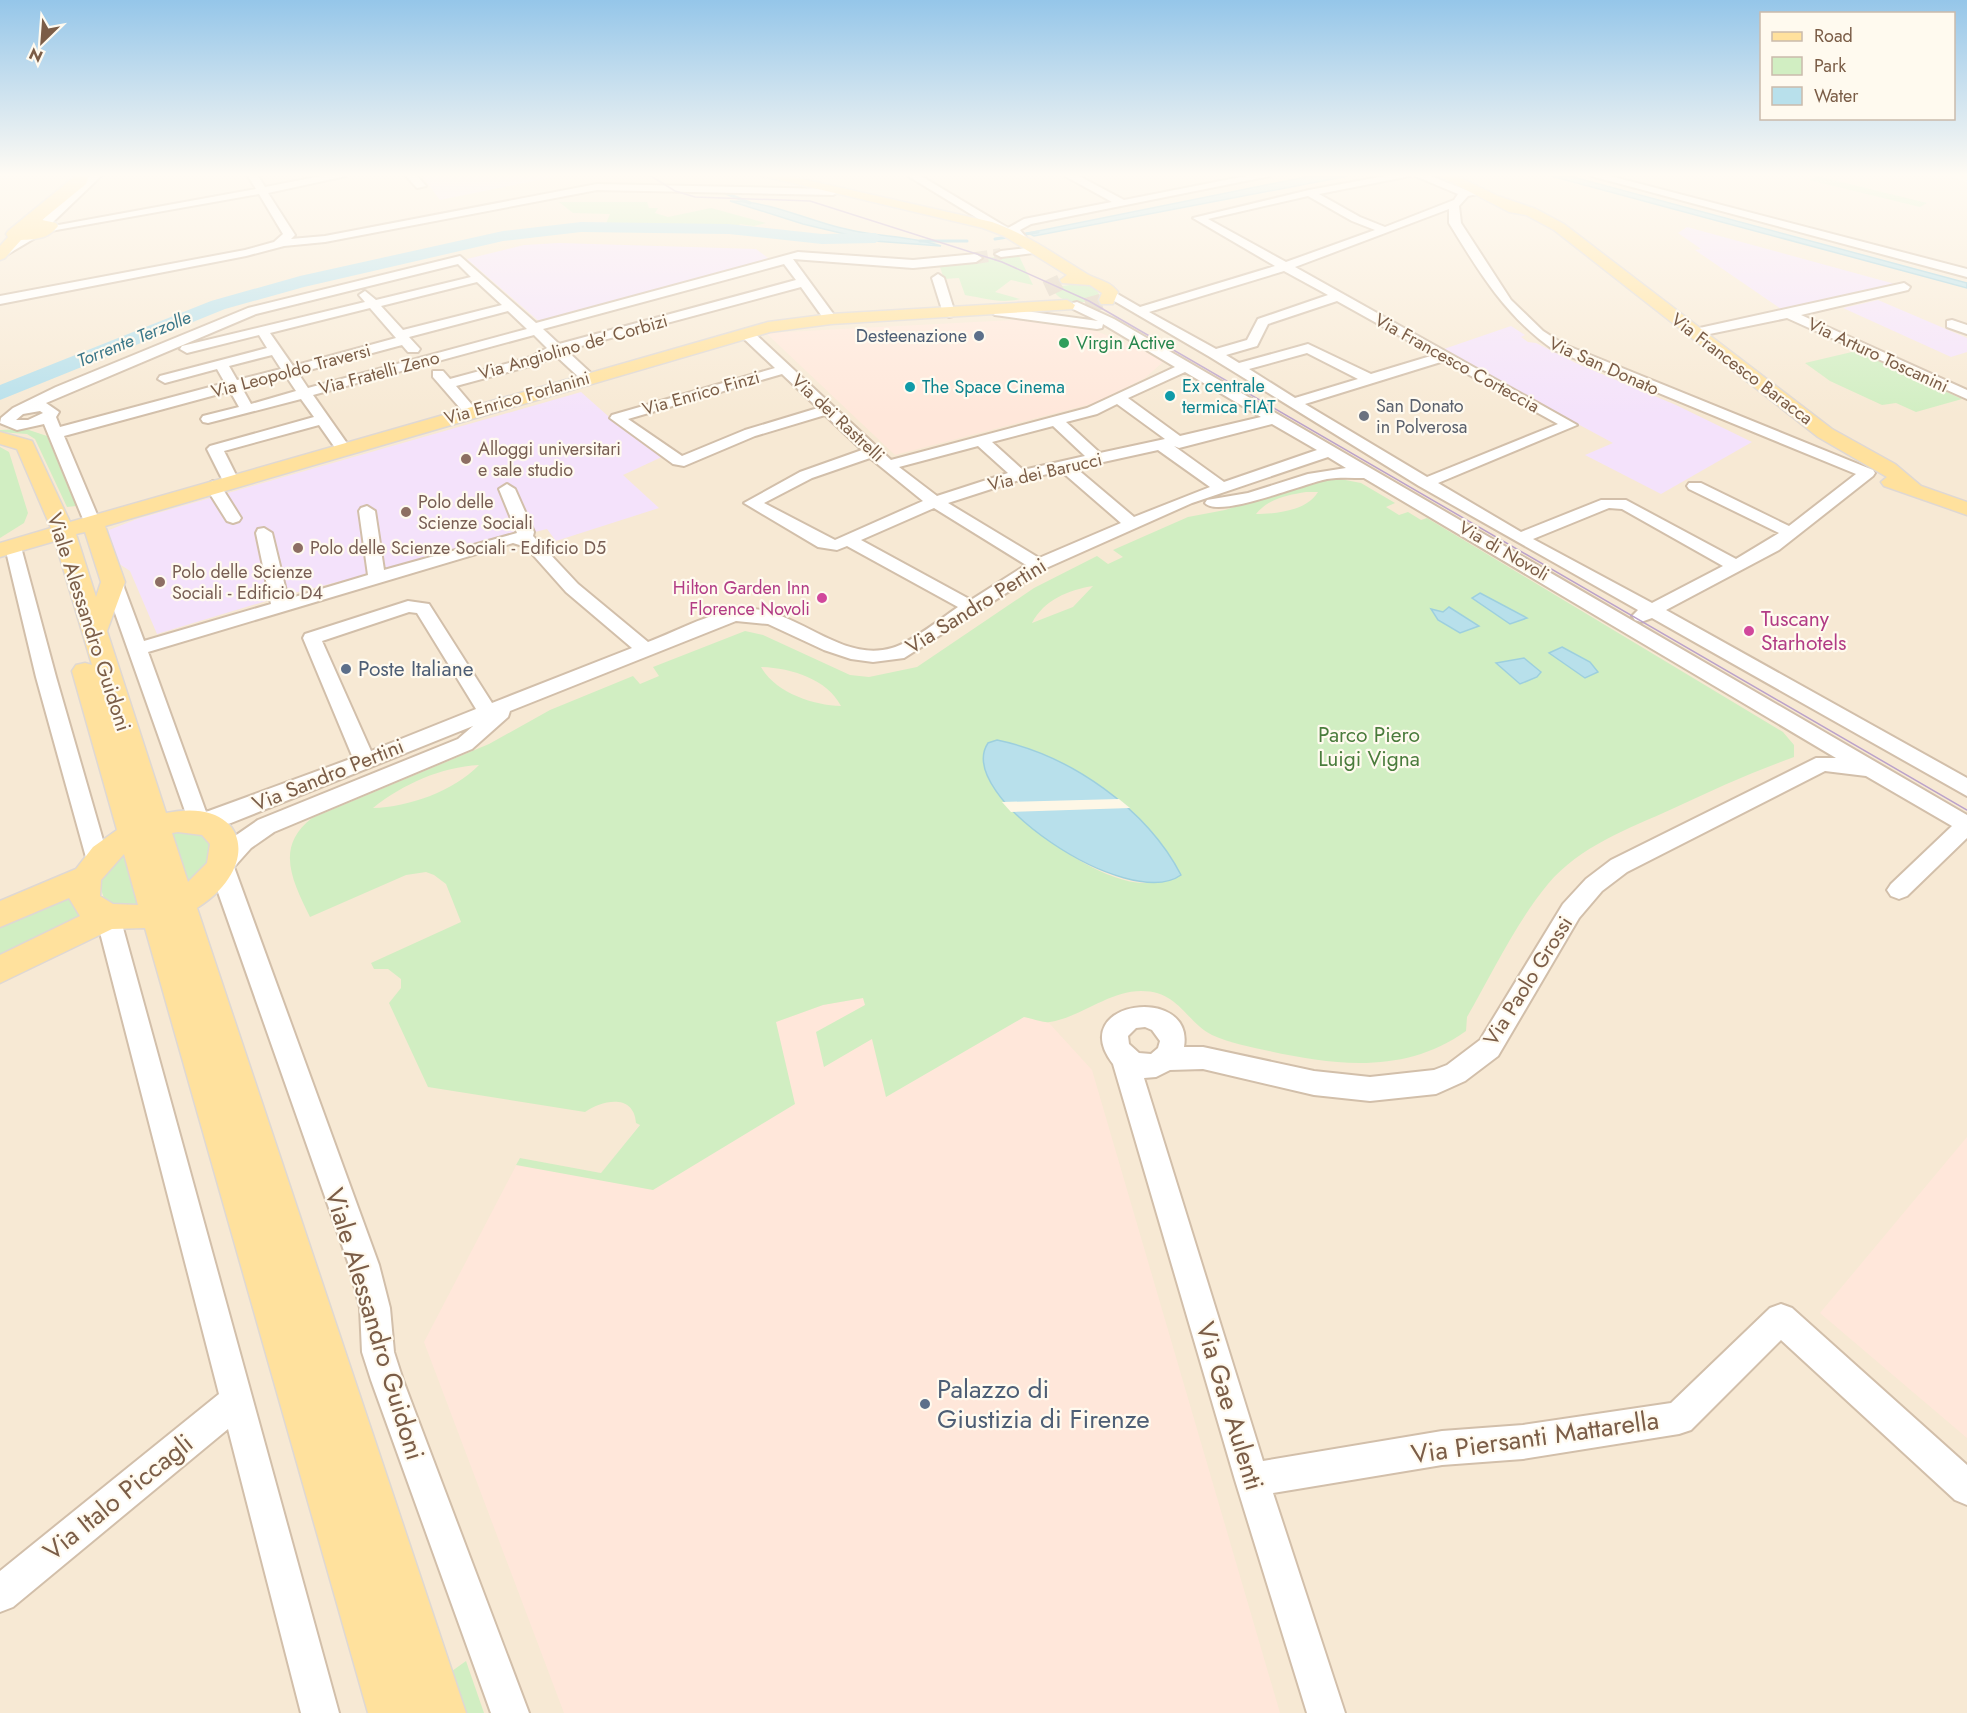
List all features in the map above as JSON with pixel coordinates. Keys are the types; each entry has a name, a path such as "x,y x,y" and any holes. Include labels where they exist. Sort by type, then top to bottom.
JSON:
{"main road":[{"name":"Via di Novoli","path":"1041,256 1065,276 1104,286 1108,298"},
{"name":"Via Francesco Baracca","path":"1595,256 1825,433 1888,468 1917,489"},
{"name":"Via di Novoli","path":"1046,289 1046,295 1050,300 1077,306"},
{"name":"Via Enrico Forlanini","path":"995,311 1030,301 1046,289"},
{"name":"Via Enrico Forlanini","path":"4,547 55,536 222,484 791,322 1077,306"},
{"name":"Viale Alessandro Guidoni","path":"11,423 25,445 38,476 168,908 393,1713"},
{"name":"Via Francesco Baracca","path":"1825,433 1836,447 1867,473 1917,489 1967,509"},
{"path":"4,547 35,516 40,495 38,476"},
{"path":"93,524 113,582 94,633"},
{"name":"Viale Alessandro Guidoni","path":"55,536 94,633 144,830"},
{"path":"0,915 92,869 144,830 178,821 199,822"},
{"name":"Viale Alessandro Guidoni","path":"199,822 214,827 224,838 226,852 222,865"},
{"path":"92,869 84,891 87,904 98,913 108,917 126,918 168,908 204,886 222,865"},
{"name":"Viale Alessandro Guidoni","path":"168,908 441,1713"},
{"path":"0,970 108,917"}],"street":[{"path":"0,300 235,256"},
{"path":"0,306 240,256"},
{"name":"Via Francesco Corteccia","path":"1264,256 1570,425 1425,483"},
{"path":"1139,311 1208,292 1310,256"},
{"name":"Via San Donato","path":"1476,256 1511,309 1540,337 1568,352 1778,438"},
{"path":"1902,256 1967,273"},
{"path":"788,258 831,319"},
{"name":"Via Fratelli Zeno","path":"208,419 788,258 913,264 975,258"},
{"path":"11,423 61,390 252,311 460,260 588,378"},
{"path":"138,359 263,332 480,278"},
{"path":"938,278 949,313"},
{"name":"Via Angiolino de' Corbizi","path":"447,384 536,360 555,349 804,282"},
{"path":"356,284 402,338 471,412"},
{"path":"1695,333 1904,287"},
{"path":"1175,318 1208,292"},
{"path":"1215,354 1252,344 1263,322 1276,315 1336,297"},
{"name":"Via di Novoli","path":"1108,298 1139,311 1175,318 1215,354 1425,483 1527,535 1650,610 1754,666 1963,787"},
{"name":"Via di Novoli","path":"1077,306 1136,337 1377,477 1967,825"},
{"name":"Via Leopoldo Traversi","path":"57,433 291,372 512,307"},
{"path":"995,311 1089,323 1136,337"},
{"name":"Via Arturo Toscanini","path":"1789,314 1967,395"},
{"path":"1952,324 1967,330"},
{"path":"263,332 343,449"},
{"name":"Via dei Rastrelli","path":"746,333 872,452 933,501 1038,565"},
{"path":"1237,368 1332,341"},
{"path":"1308,348 1369,379"},
{"path":"165,379 275,350"},
{"path":"153,356 177,401"},
{"path":"1293,403 1445,356"},
{"path":"220,364 247,409"},
{"path":"888,465 1092,411 1186,367"},
{"name":"Via Enrico Finzi","path":"785,369 617,418 678,461 693,458 750,433 828,410"},
{"path":"1117,398 1134,407 1179,442"},
{"path":"11,423 48,416 93,524"},
{"name":"Via dei Barucci","path":"872,452 806,475 752,503 824,543 837,545 933,501 1019,475 1164,446 1261,423 1272,418"},
{"path":"233,518 222,484 215,449 323,419"},
{"path":"1056,421 1097,459"},
{"path":"11,423 57,433"},
{"name":"Via Francesco Baracca","path":"1778,438 1814,443 1821,440 1825,433"},
{"name":"Via Francesco Baracca","path":"1778,438 1867,473"},
{"path":"982,441 1019,475"},
{"name":"Via Sandro Pertini","path":"199,822 223,817 364,759 726,618 750,614 781,623 847,653 869,657 903,651 969,606 1038,565 1131,523 1222,488 1321,455 1326,450 1320,445"},
{"path":"1164,446 1222,488"},
{"path":"1065,466 1131,523"},
{"name":"Via Sandro Pertini","path":"1184,503 1233,501 1322,474 1352,472 1377,477"},
{"path":"1627,623 1736,566 1791,533 1867,473"},
{"path":"1695,486 1791,533"},
{"path":"507,489 529,518 524,538"},
{"path":"1527,535 1607,503 1626,505 1736,566"},
{"path":"367,511 377,579"},
{"path":"264,533 289,604"},
{"path":"138,649 513,538 524,538 532,543 572,588 646,651"},
{"path":"848,540 969,606"},
{"path":"4,547 78,798 92,869"},
{"name":"Viale Alessandro Guidoni","path":"113,582 199,822"},
{"path":"364,759 312,638 395,610 417,606 427,614 488,712"},
{"name":"Via Sandro Pertini","path":"222,865 255,833 280,818 465,744 502,711 528,696"},
{"path":"455,724 471,729 472,734 465,744"},
{"path":"1806,730 1823,763 1874,770"},
{"name":"Via Paolo Grossi","path":"1203,1058 1171,1033 1161,1022 1146,1016 1130,1018 1118,1028 1115,1044 1125,1059 1143,1066 1203,1058 1304,1081 1370,1089 1416,1086 1436,1082 1456,1073 1489,1047 1500,1033 1561,926 1581,897 1594,885 1646,850 1823,763"},
{"name":"Via di Novoli","path":"1927,801 1954,810 1967,808"},
{"path":"1899,890 1967,825"},
{"name":"Viale Alessandro Guidoni","path":"222,865 224,878 364,1265 375,1308 378,1353 387,1380 444,1540 476,1616 510,1713"},
{"path":"108,917 320,1713"},
{"path":"1138,1097 1173,1046 1171,1033"},
{"name":"Via Gae Aulenti","path":"1125,1059 1252,1480 1326,1713"},
{"name":"Via Piersanti Mattarella","path":"1252,1480 1442,1448 1522,1442 1679,1418 1781,1319 1967,1488"},
{"name":"Via Italo Piccagli","path":"0,1594 237,1400"}],"shaded area":[{"path":"0,256 1967,256 1967,1713 0,1713"},
{"path":"479,256 765,256 772,261 541,323 467,259"},
{"path":"1704,256 1793,256 1895,284 1781,309"},
{"path":"1878,300 1967,338 1967,352 1951,357 1843,308"},
{"path":"1031,319 1088,328 1137,347 1163,362 1145,378 1095,403 895,455 766,333"},
{"path":"1511,326 1525,335 1521,337 1528,342 1536,343 1578,364 1676,405 1752,442 1661,494 1585,455 1613,443 1441,350"},
{"name":"Polo delle Scienze Sociali","path":"581,392 626,432 664,456 623,475 659,508 556,541 547,529 286,595 157,634 130,571 118,563 107,537 109,530 137,519"},
{"path":"863,998 974,1005 1049,1023 1092,1070 1280,1713 564,1713 424,1342 520,1158 601,1173 669,1088 776,1022 823,1005"},
{"path":"1967,1137 1967,1438 1820,1313"}],"green space":[{"path":"1019,256 1033,285 1011,280 995,292 1020,299 992,300 965,295 959,278 944,279 939,264"},
{"path":"1078,284 1095,287 1100,296 1089,301 1070,302 1055,293 1062,286"},
{"path":"1856,351 1962,399 1916,412 1896,403 1882,405 1830,381 1805,363"},
{"path":"26,429 47,436 76,506 67,507 35,439 27,434 0,432 0,430"},
{"path":"0,447 9,452 28,513 24,523 0,538"},
{"name":"Parco Piero Luigi Vigna","path":"1335,478 1361,483 1395,503 1386,507 1399,515 1408,512 1421,520 1427,518 1783,732 1794,745 1794,757 1622,831 1575,859 1548,884 1526,914 1467,1017 1466,1031 1443,1045 1395,1060 1370,1063 1345,1063 1295,1056 1248,1046 1212,1035 1164,996 1154,992 1129,992 1050,1022 1024,1017 886,1097 872,1039 824,1067 816,1032 865,1005 863,998 823,1005 776,1022 795,1104 653,1190 516,1165 520,1158 601,1173 640,1125 636,1123 630,1107 623,1103 608,1102 585,1112 428,1087 389,1003 401,988 401,979 388,969 374,969 371,963 461,922 446,884 426,872 406,875 310,917 298,891 290,865 290,853 293,841 300,829 312,818 489,744 550,710 633,676 640,684 659,676 653,667 745,631 763,635 850,675 869,677 917,667 1034,588 1097,556 1108,564 1123,557 1113,550 1188,517 1225,510 1316,480","holes":["1318,492 1299,507 1281,512 1256,514 1272,501 1285,496","1093,586 1073,607 1032,623 1050,602 1066,593","761,667 784,670 807,677 827,689 841,706 819,703 796,696 776,684","1023,747 1068,767 1092,782 1173,860 1181,875 1145,883 1124,880 1099,871 1073,857 1022,818 1002,796 989,774 983,754","479,765 457,783 430,796 401,805 373,808 410,784 451,769"]},
{"path":"170,830 198,833 210,844 208,866 188,886"},
{"path":"124,850 139,906 114,904 109,902 102,893 101,874"},
{"path":"66,891 84,925 0,963 0,921"},
{"path":"466,1661 484,1713 457,1713 445,1676"}],"water":[{"path":"1848,256 1866,256 1967,283 1967,288"},
{"path":"1480,593 1527,618 1510,624 1472,598"},
{"path":"1449,607 1479,626 1460,633 1438,620 1431,609 1443,612"},
{"path":"1562,647 1590,662 1598,672 1585,678 1549,653"},
{"path":"1524,658 1541,672 1537,677 1520,684 1496,663"},
{"path":"997,740 1052,758 1104,788 1148,828 1181,875 1156,882 1124,878 1087,864 1052,843 1020,818 996,791 984,765 988,743"}],"pier":[{"path":"1119,799 1130,808 1011,812 1002,802"}],"waterway":[{"name":"Torrente Terzolle","path":"0,393 218,305 300,282 415,256"}],"tunnel":[{"path":"976,258 989,256"},
{"path":"1046,289 1065,280"},
{"path":"1086,306 1107,300"}],"tram line":[{"path":"983,256 1002,262 1089,301 1967,810"}],"place":[{"name":"Desteenazione","path":"979,336"},
{"name":"Virgin Active","path":"1064,343"},
{"name":"The Space Cinema","path":"910,387"},
{"name":"Ex centrale termica FIAT","path":"1170,396"},
{"name":"San Donato in Polverosa","path":"1364,416"},
{"name":"Alloggi universitari e sale studio","path":"466,459"},
{"name":"Polo delle Scienze Sociali","path":"406,512"},
{"name":"Polo delle Scienze Sociali - Edificio D5","path":"298,548"},
{"name":"Polo delle Scienze Sociali - Edificio D4","path":"160,582"},
{"name":"Hilton Garden Inn Florence Novoli","path":"822,598"},
{"name":"Tuscany Starhotels","path":"1749,631"},
{"name":"Poste Italiane","path":"346,669"},
{"name":"Palazzo di Giustizia di Firenze","path":"925,1404"}]}
